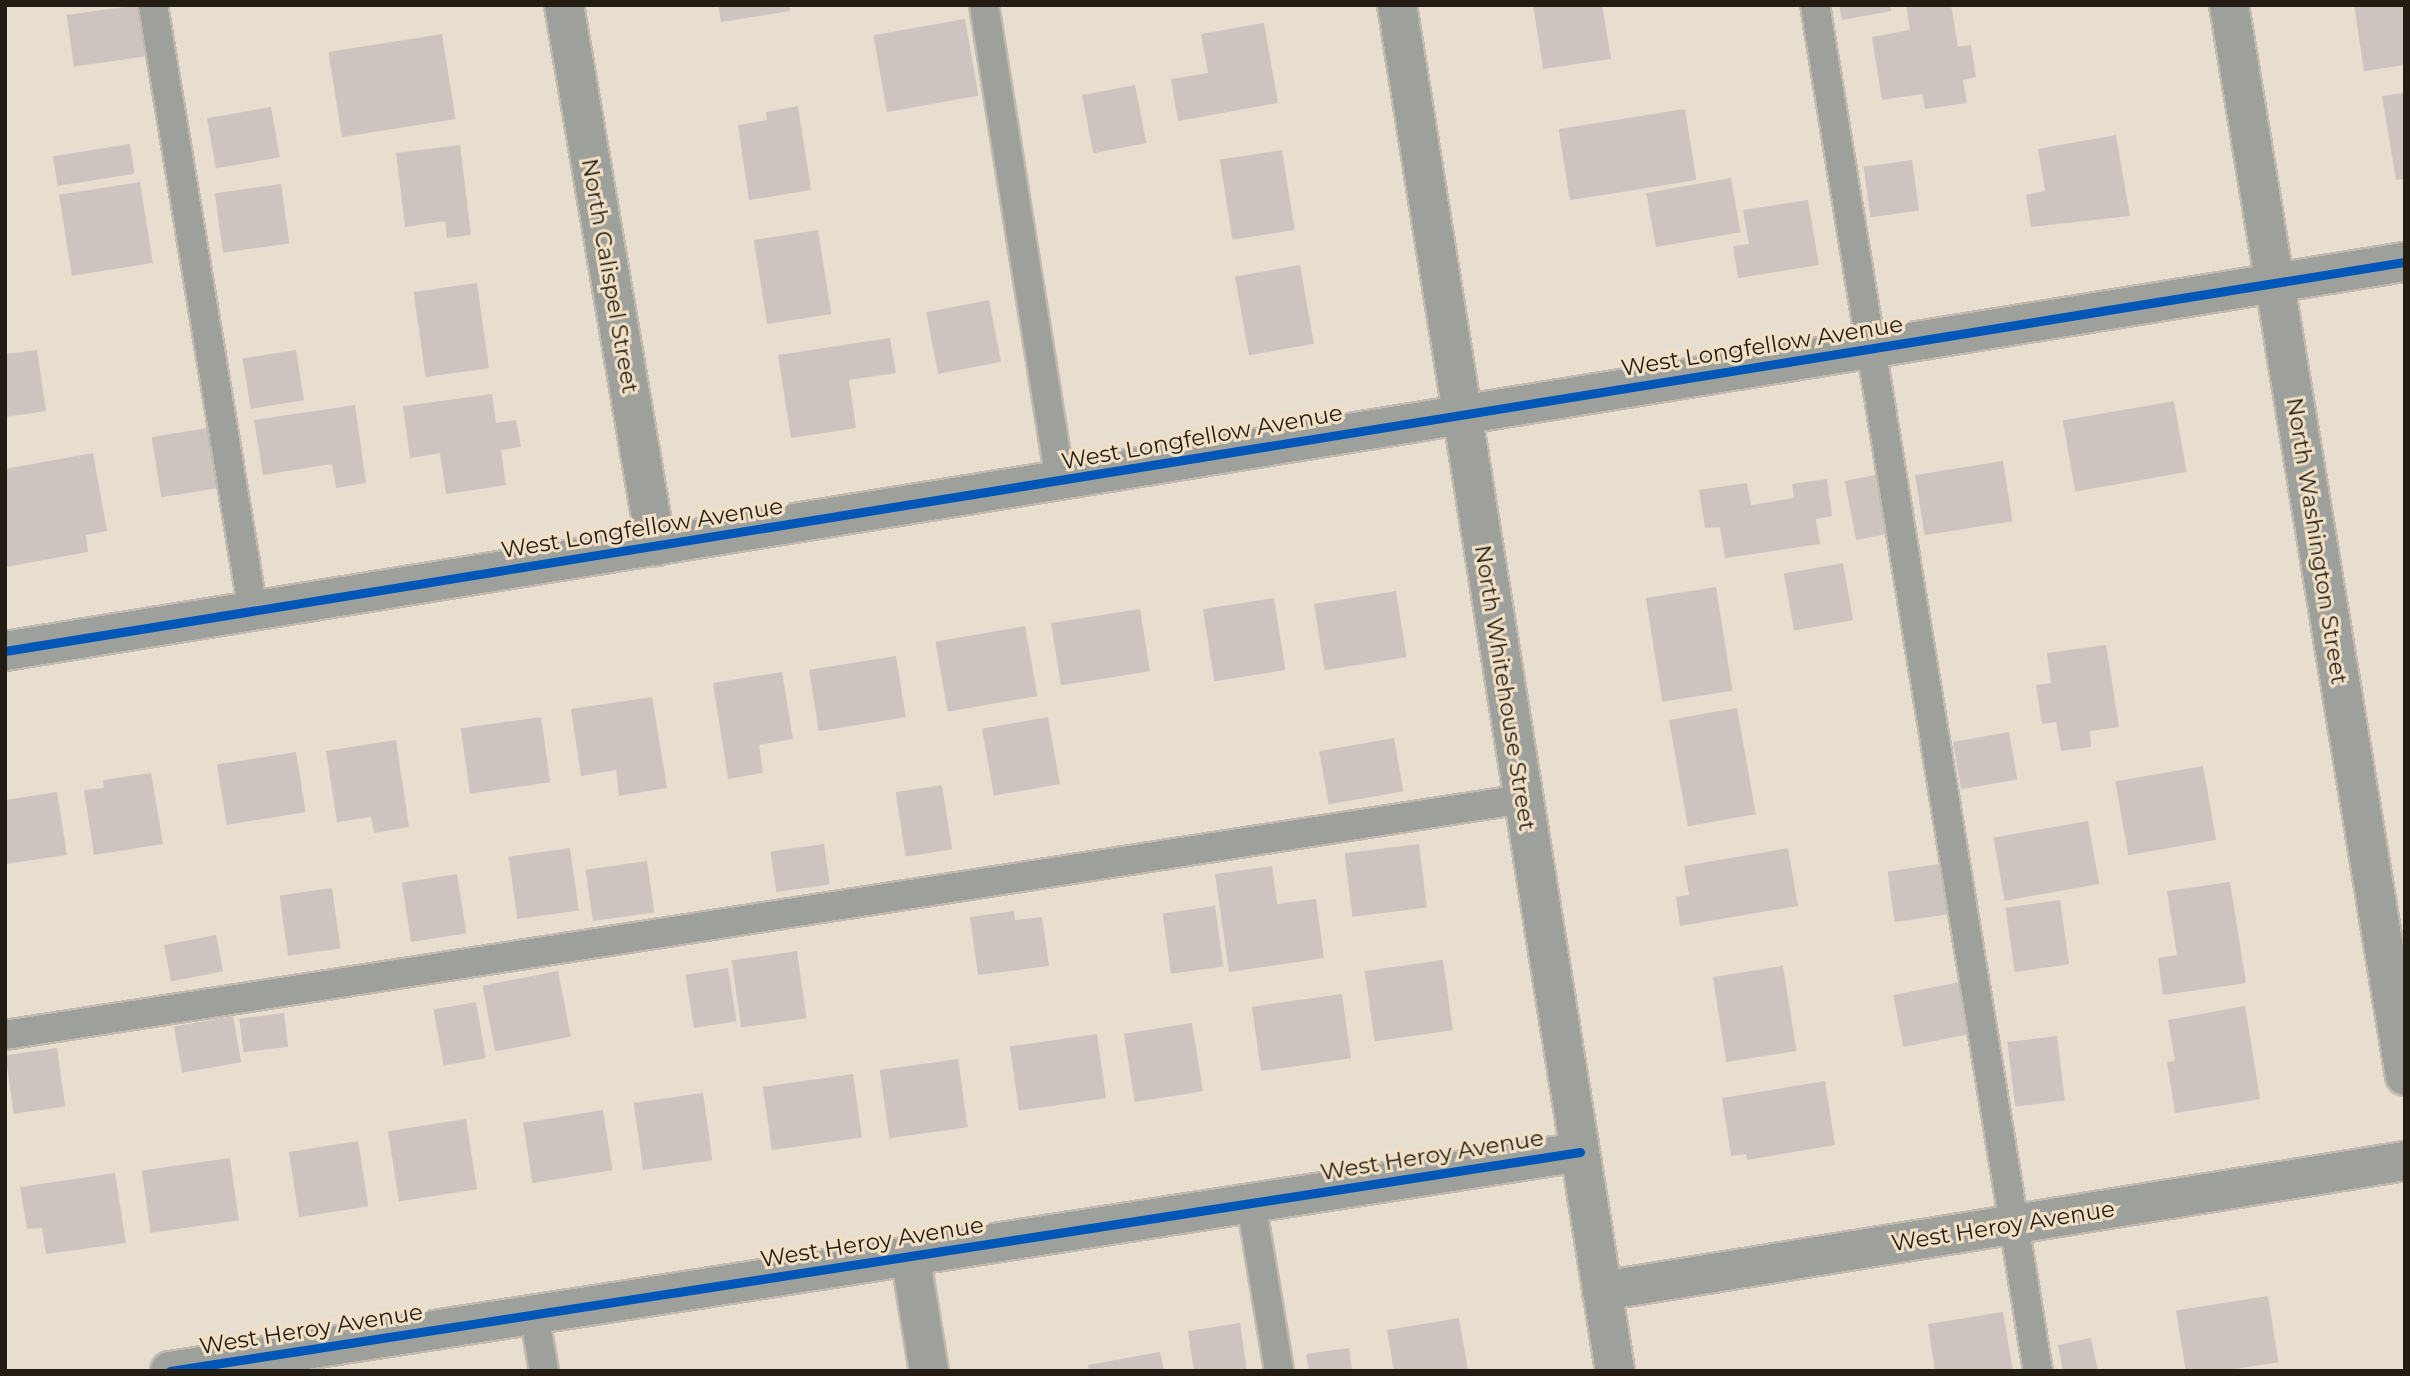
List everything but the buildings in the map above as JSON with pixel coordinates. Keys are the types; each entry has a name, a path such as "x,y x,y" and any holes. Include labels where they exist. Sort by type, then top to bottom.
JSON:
{"street":[{"name":"North Calispel Street","path":"564,5 656,546"},
{"name":"North Whitehouse Street","path":"1397,5 1615,1371"},
{"name":"North Washington Street","path":"2229,5 2405,1076"},
{"name":"West Longfellow Avenue","path":"5,651 1060,480 1461,412 2405,262"},
{"name":"West Heroy Avenue","path":"170,1371 1580,1152"},
{"name":"West Heroy Avenue","path":"1602,1290 2405,1161"},
{"path":"910,1255 929,1371"}],"lane":[{"path":"153,5 253,611"},
{"path":"984,5 1060,480"},
{"path":"1815,5 1868,349 2038,1371"},
{"path":"5,1035 1523,799"},
{"path":"1251,1203 1279,1371"},
{"path":"534,1314 544,1371"}],"cycle path":[{"path":"5,651 2405,262"},
{"path":"170,1371 1580,1152"}]}
